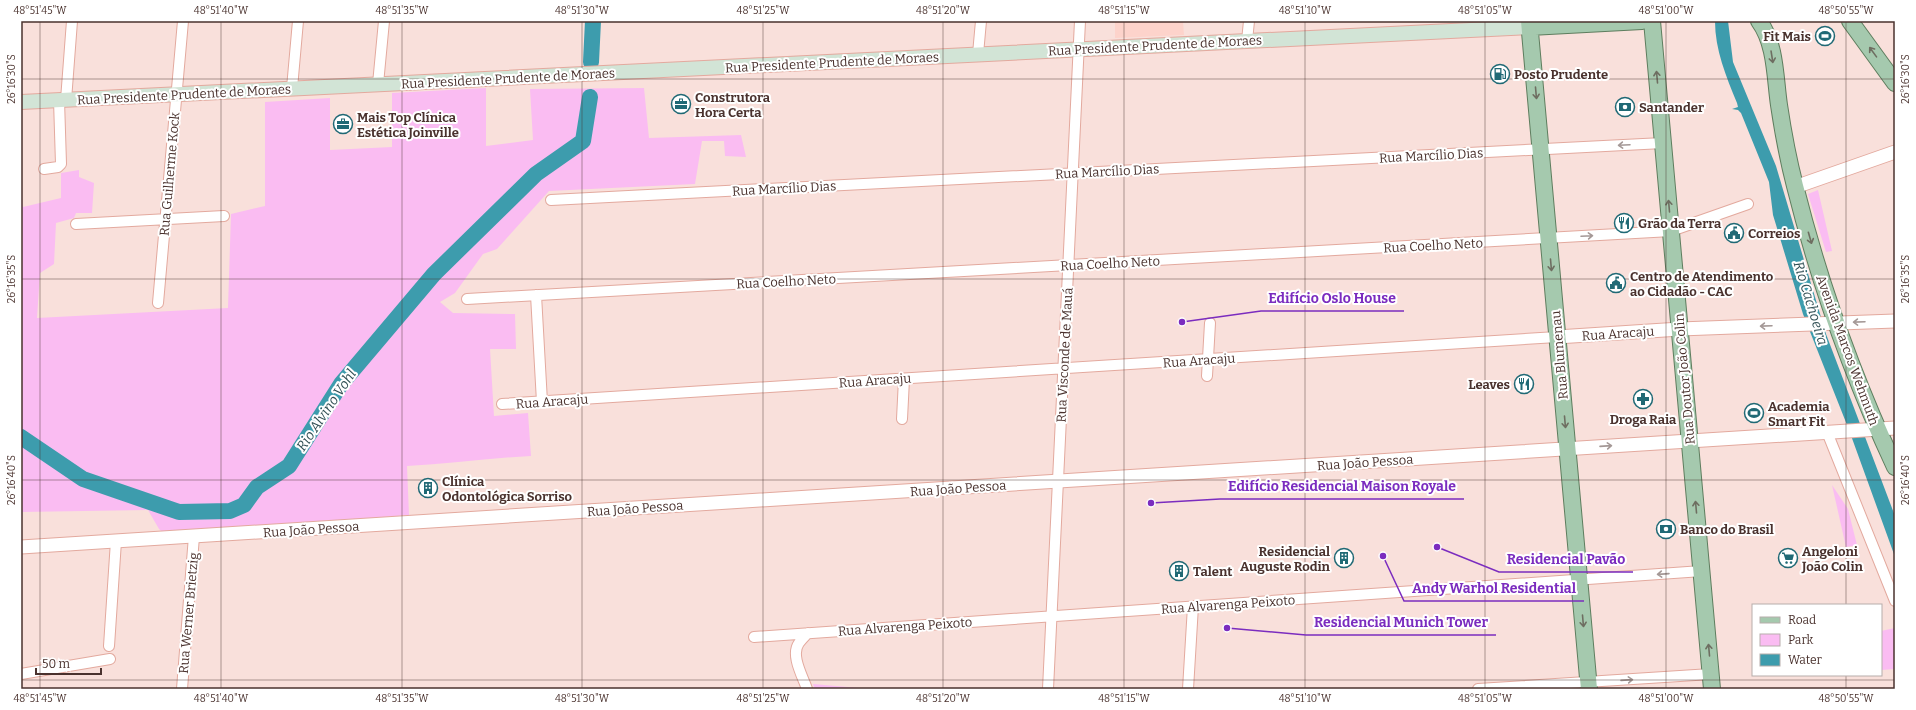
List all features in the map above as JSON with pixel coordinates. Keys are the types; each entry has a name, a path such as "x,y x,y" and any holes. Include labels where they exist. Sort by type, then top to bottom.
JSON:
{"main road":[{"name":"Rua Presidente Prudente de Moraes","path":"21,102 1247,41 1529,24 1642,21"},
{"name":"Rua Doutor João Colin","path":"1652,21 1712,682"},
{"name":"Avenida Marcos Wehmuth","path":"1759,21 1770,42 1783,130 1795,187 1830,323 1871,429 1895,468"},
{"path":"1850,21 1895,83"},
{"name":"Rua Blumenau","path":"1529,24 1588,686"}],"street":[{"path":"44,169 58,167 61,164 63,100 72,21"},
{"name":"Rua Guilherme Kock","path":"158,303 182,21"},
{"path":"292,88 298,21"},
{"path":"378,84 384,21"},
{"path":"978,54 981,21"},
{"name":"Rua Visconde de Mauá","path":"1048,689 1080,21"},
{"path":"1247,41 1248,21"},
{"name":"Rua Marcílio Dias","path":"552,200 1663,143"},
{"path":"1795,187 1895,152"},
{"name":"Rua Coelho Neto","path":"467,299 1671,231 1748,204"},
{"path":"76,224 224,216"},
{"path":"536,295 542,402"},
{"name":"Rua Aracaju","path":"502,404 1680,329 1895,321"},
{"path":"1207,376 1210,323"},
{"path":"902,419 904,378"},
{"name":"Rua João Pessoa","path":"21,548 1895,428"},
{"path":"1827,432 1895,601"},
{"name":"Rua Werner Brietzig","path":"182,689 194,536"},
{"path":"109,646 116,541"},
{"name":"Rua Alvarenga Peixoto","path":"754,637 1702,571"},
{"path":"1188,689 1193,606"},
{"path":"807,689 797,659 796,650 798,643 808,633"},
{"path":"21,674 110,659"},
{"path":"1478,689 1712,682"}],"shaded area":[{"path":"1115,21 1183,21 1184,35 1115,38"}],"green space":[{"path":"486,88 486,146 533,140 530,89 644,88 649,138 741,135 746,157 725,156 724,141 702,141 695,184 549,191 497,249 483,254 455,293 440,302 453,313 515,314 516,349 490,349 494,416 528,413 531,456 407,466 409,515 166,535 159,529 148,510 21,512 21,201 23,207 61,198 61,173 79,170 79,177 94,183 92,213 76,213 74,218 56,223 54,264 40,273 37,318 228,308 231,214 265,206 265,102 330,98 330,150 392,147 392,93"},
{"path":"1818,190 1832,251 1826,252 1808,194"},
{"path":"1832,485 1848,509 1857,545 1846,547"},
{"path":"1895,628 1895,669 1882,670 1882,631"},
{"path":"813,684 871,689 815,689"}],"water":[{"name":"Rio Cachoeira","path":"1715,21 1728,21 1733,62 1776,166 1826,334 1895,516 1895,557 1849,430 1803,314 1773,215 1769,182 1741,113 1738,110 1732,109 1738,107 1719,53 1715,32"}],"waterway":[{"name":"Rio Alvino Vohl","path":"591,62 593,21"},
{"name":"Rio Alvino Vohl","path":"21,437 83,479 179,512 230,511 244,505 257,487 289,466 341,384 434,274 536,174 583,141 590,97"}],"place":[{"name":"Fit Mais","path":"1825,36"},
{"name":"Posto Prudente","path":"1500,74"},
{"name":"Construtora Hora Certa","path":"681,104"},
{"name":"Santander","path":"1625,107"},
{"name":"Mais Top Clínica Estética Joinville","path":"343,124"},
{"name":"Grão da Terra","path":"1624,223"},
{"name":"Correios","path":"1734,233"},
{"name":"Centro de Atendimento ao Cidadão - CAC","path":"1616,283"},
{"name":"Edifício Oslo House","path":"1182,322"},
{"name":"Leaves","path":"1524,384"},
{"name":"Droga Raia","path":"1643,399"},
{"name":"Academia Smart Fit","path":"1754,413"},
{"name":"Clínica Odontológica Sorriso","path":"428,488"},
{"name":"Edifício Residencial Maison Royale","path":"1151,503"},
{"name":"Banco do Brasil","path":"1666,529"},
{"name":"Residencial Pavão","path":"1437,547"},
{"name":"Andy Warhol Residential","path":"1383,556"},
{"name":"Residencial Auguste Rodin","path":"1344,558"},
{"name":"Angeloni João Colin","path":"1788,558"},
{"name":"Talent","path":"1179,571"},
{"name":"Residencial Munich Tower","path":"1227,628"}]}
